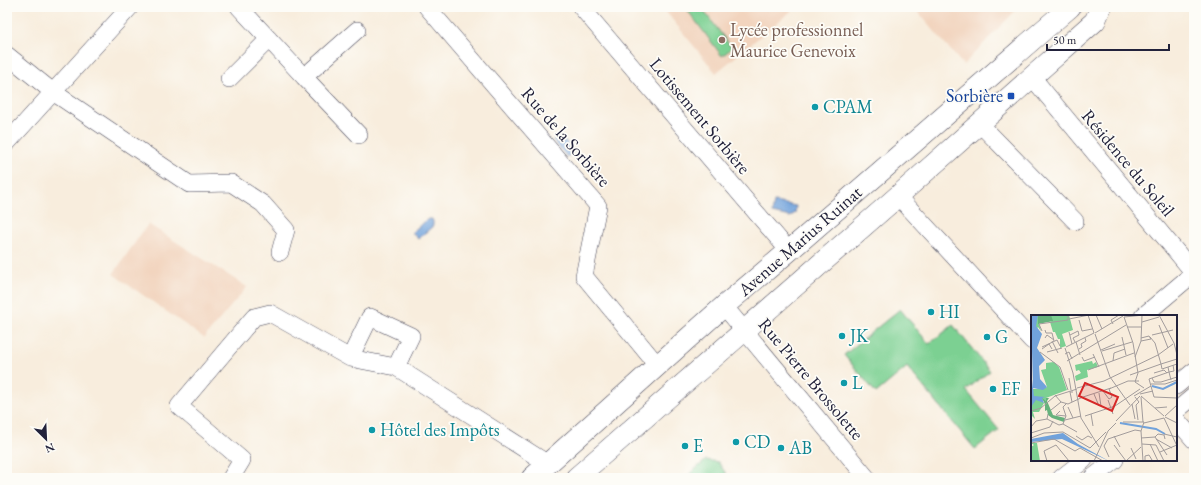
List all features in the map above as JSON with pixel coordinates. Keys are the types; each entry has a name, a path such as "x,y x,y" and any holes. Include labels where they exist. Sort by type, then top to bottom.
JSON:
{"street":[{"path":"7,143 130,7"},
{"path":"239,7 359,135"},
{"name":"Rue de la Sorbière","path":"427,7 598,206 584,276 658,366"},
{"name":"Lotissement Sorbière","path":"581,7 789,251"},
{"name":"Avenue Marius Ruinat","path":"532,478 724,306 1070,7"},
{"name":"Avenue Marius Ruinat","path":"576,478 1032,78 1095,21 1101,7"},
{"path":"304,77 357,30"},
{"path":"229,79 269,39"},
{"path":"7,56 53,92 189,184 231,183 263,204 286,230 280,252"},
{"name":"Résidence du Soleil","path":"1032,78 1194,273"},
{"path":"980,124 1075,221"},
{"path":"898,196 1031,340"},
{"path":"1144,315 1194,273"},
{"name":"Rue Pierre Brossolette","path":"724,306 868,478"},
{"path":"231,478 242,460 180,406 254,317 270,313 350,358 396,367 548,464"},
{"path":"350,358 370,317 411,336 396,367"},
{"path":"1177,385 1194,371"},
{"path":"1177,410 1194,396"},
{"path":"1177,420 1194,440"},
{"path":"1061,478 1083,461"},
{"path":"1092,478 1114,461"}],"shaded area":[{"name":"Lycée professionnel Maurice Genevoix","path":"662,7 796,7 716,73"},
{"name":"Lycée professionnel Maurice Genevoix","path":"914,7 1019,7 963,65"},
{"path":"148,224 247,287 204,338 113,274"}],"green space":[{"path":"685,7 701,7 732,48 722,56"},
{"path":"900,309 929,344 953,325 990,371 966,390 999,430 975,449 907,367 876,393 844,355"},
{"path":"706,460 718,462 729,478 685,478"}],"water":[{"path":"560,135 574,151 567,157 553,140"},
{"path":"774,202 796,206 795,213 790,217 772,213"},
{"path":"428,219 432,219 433,226 418,239 412,232"}],"place":[{"name":"Lycée professionnel Maurice Genevoix","path":"722,40"},
{"name":"Sorbière","path":"1011,96"},
{"name":"CPAM","path":"815,107"},
{"name":"HI","path":"931,312"},
{"name":"JK","path":"842,336"},
{"name":"G","path":"987,337"},
{"name":"L","path":"844,383"},
{"name":"EF","path":"993,389"},
{"name":"Hôtel des Impôts","path":"372,430"},
{"name":"CD","path":"736,442"},
{"name":"E","path":"685,446"},
{"name":"AB","path":"781,448"}]}
